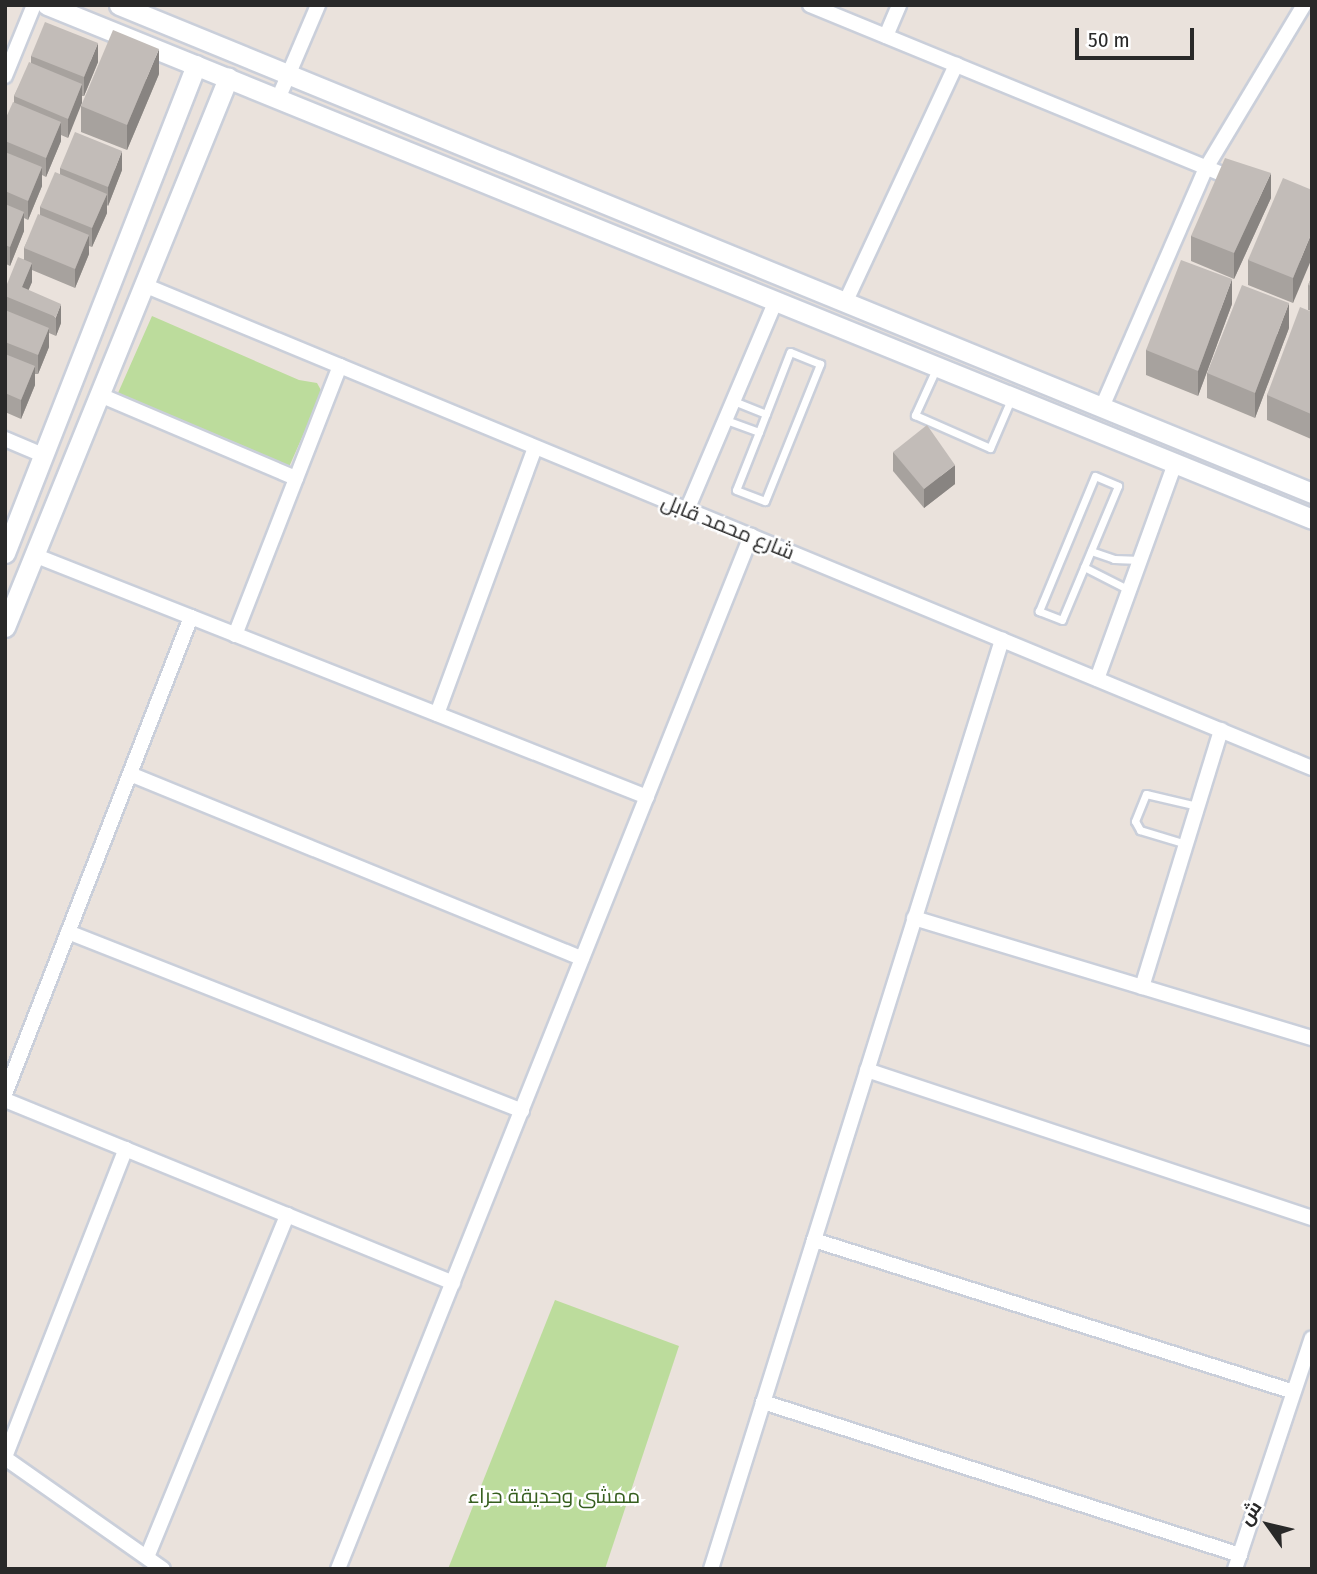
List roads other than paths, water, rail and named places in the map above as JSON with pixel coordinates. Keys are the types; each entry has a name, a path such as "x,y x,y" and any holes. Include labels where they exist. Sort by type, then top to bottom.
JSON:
{"street":[{"path":"5,76 34,5"},
{"path":"47,5 1312,519"},
{"path":"119,5 1312,493"},
{"path":"278,99 318,5"},
{"path":"810,5 1253,187"},
{"path":"886,36 899,5"},
{"path":"1102,407 1206,167 1304,5"},
{"path":"5,553 196,65"},
{"path":"845,303 956,65"},
{"path":"5,627 228,78"},
{"name":"شارع محمد قابل","path":"145,285 1312,768"},
{"path":"687,510 776,300"},
{"path":"235,635 340,366"},
{"path":"100,395 296,478"},
{"path":"5,439 45,456"},
{"path":"437,714 536,447"},
{"path":"1097,679 1175,463"},
{"path":"338,1569 751,536"},
{"path":"34,555 647,797"},
{"path":"5,1094 191,617"},
{"path":"712,1568 1002,640"},
{"path":"1142,987 1221,730"},
{"path":"130,774 582,958"},
{"path":"914,918 1312,1038"},
{"path":"68,932 522,1111"},
{"path":"867,1070 1312,1218"},
{"path":"5,1100 453,1283"},
{"path":"126,1150 5,1457 163,1569"},
{"path":"146,1557 286,1215"},
{"path":"814,1240 1294,1392"},
{"path":"763,1402 1238,1562 1312,1338"}],"lane":[{"path":"790,352 820,364 765,501 736,490 759,432 790,352"},
{"path":"937,366 915,415 990,448 1012,397"},
{"path":"733,401 766,414"},
{"path":"725,419 759,432"},
{"path":"1095,476 1118,486 1084,566 1062,620 1040,611 1095,476"},
{"path":"1091,551 1114,559 1140,560"},
{"path":"1084,566 1129,590"},
{"path":"1186,844 1140,830 1135,821 1146,794 1198,806"}],"park label":[{"name":"ممشى وحديقة حراء","path":"554,1496"}]}
